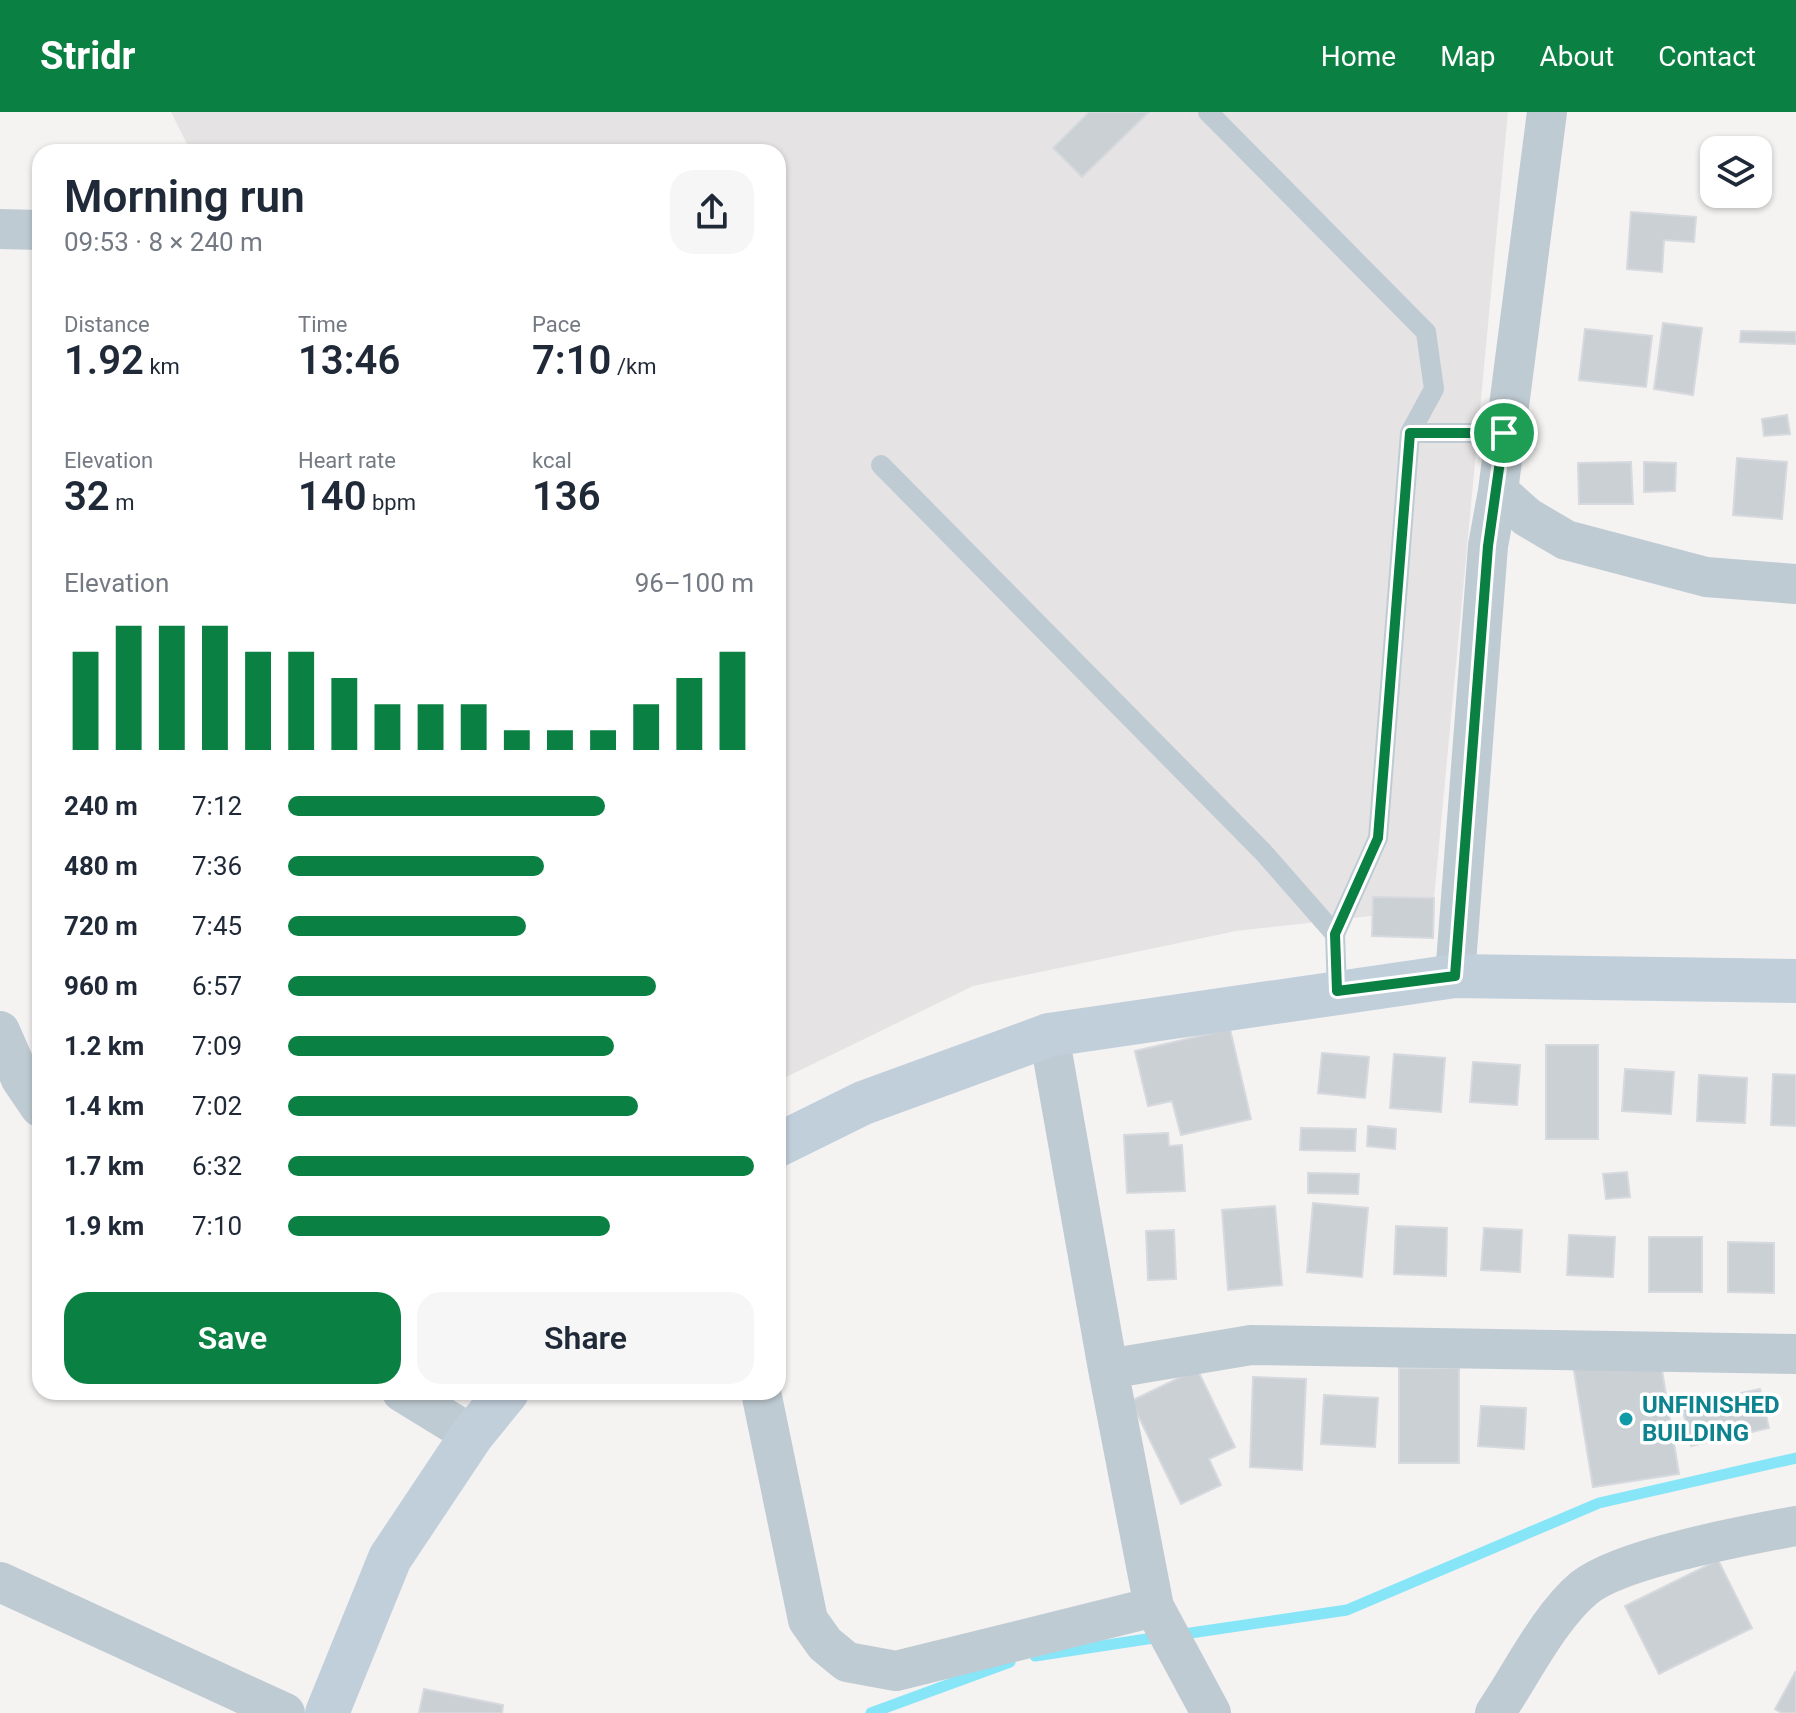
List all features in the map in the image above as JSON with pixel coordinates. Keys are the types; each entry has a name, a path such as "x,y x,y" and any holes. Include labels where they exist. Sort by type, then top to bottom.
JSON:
{"street":[{"path":"1455,976 1488,546 1498,491 1547,112"},
{"path":"0,229 32,230"},
{"path":"1498,491 1527,517 1566,540 1706,577 1796,584"},
{"path":"786,1141 863,1103 1049,1035 1455,976 1796,981"},
{"path":"0,1031 21,1079 32,1095"},
{"path":"1049,1035 1108,1369 1162,1619 1211,1713"},
{"path":"1108,1369 1251,1345 1796,1354"},
{"path":"415,1400 472,1435"},
{"path":"327,1713 390,1558 472,1435 500,1400"},
{"path":"763,1400 808,1620 825,1644 847,1662 896,1671 1162,1619"},
{"path":"1495,1713 1568,1603 1587,1585 1651,1559 1796,1526"},
{"path":"0,1582 285,1713"}],"lane":[{"path":"1208,112 1426,332 1434,389 1410,433 1378,838 1335,934 1337,991"},
{"path":"1410,433 1504,433"},
{"path":"881,465 1264,853 1335,934"}],"shaded area":[{"path":"171,112 1508,112 1433,909 1236,931 973,986 786,1077 786,144 187,144"}],"building":[{"path":"1089,112 1149,112 1082,177 1053,148"},
{"path":"1631,212 1696,217 1694,242 1664,240 1662,272 1627,269"},
{"path":"1663,323 1702,328 1693,395 1654,389"},
{"path":"1585,329 1652,336 1646,387 1579,380"},
{"path":"1741,331 1796,332 1796,344 1740,342"},
{"path":"1787,415 1790,434 1764,436 1762,419"},
{"path":"1737,458 1787,462 1782,519 1733,515"},
{"path":"1631,462 1633,504 1579,504 1578,463"},
{"path":"1644,462 1676,463 1675,491 1644,492"},
{"path":"1373,897 1434,898 1433,938 1372,936"},
{"path":"1230,1029 1251,1119 1181,1135 1172,1101 1148,1106 1135,1051"},
{"path":"1546,1045 1598,1045 1598,1139 1546,1139"},
{"path":"1322,1053 1369,1057 1365,1098 1318,1093"},
{"path":"1394,1054 1445,1058 1441,1112 1390,1108"},
{"path":"1473,1062 1520,1065 1517,1105 1470,1102"},
{"path":"1625,1069 1674,1072 1671,1114 1622,1111"},
{"path":"1773,1074 1796,1075 1796,1126 1771,1125"},
{"path":"1699,1075 1747,1078 1745,1123 1697,1121"},
{"path":"1368,1126 1396,1129 1395,1149 1367,1146"},
{"path":"1301,1128 1356,1129 1355,1151 1300,1150"},
{"path":"1168,1133 1169,1146 1182,1145 1185,1191 1127,1193 1124,1135"},
{"path":"1627,1172 1630,1197 1606,1199 1603,1174"},
{"path":"1308,1173 1359,1174 1358,1194 1308,1193"},
{"path":"1313,1203 1368,1208 1362,1277 1307,1272"},
{"path":"1275,1206 1282,1285 1228,1290 1222,1210"},
{"path":"1396,1226 1447,1228 1446,1276 1394,1274"},
{"path":"1484,1228 1522,1230 1520,1272 1481,1270"},
{"path":"1174,1230 1176,1279 1148,1280 1146,1231"},
{"path":"1569,1235 1615,1237 1613,1277 1567,1275"},
{"path":"1649,1237 1702,1237 1702,1292 1649,1292"},
{"path":"1728,1242 1774,1243 1774,1293 1728,1292"},
{"name":"UNFINISHED BUILDING","path":"1659,1352 1679,1474 1593,1487 1573,1365"},
{"path":"1399,1368 1459,1368 1459,1463 1399,1463"},
{"path":"1197,1369 1235,1447 1209,1459 1221,1485 1181,1504 1131,1401"},
{"path":"1253,1377 1306,1379 1302,1470 1250,1467"},
{"path":"1760,1389 1769,1428 1691,1446 1682,1406"},
{"path":"1324,1395 1378,1398 1375,1447 1321,1444"},
{"path":"1481,1406 1526,1408 1524,1449 1478,1446"},
{"path":"1718,1560 1752,1628 1659,1674 1625,1606"},
{"path":"1796,1671 1796,1713 1782,1713 1775,1709"},
{"path":"424,1689 503,1705 502,1713 419,1713"}],"waterway":[{"path":"1177,1635 1347,1610 1599,1503 1796,1458"},
{"path":"1035,1656 1160,1637"},
{"path":"871,1713 1010,1662"}],"place":[{"name":"UNFINISHED BUILDING","path":"1626,1419"}],"route":[{"path":"1410,433 1504,433 1488,546 1455,976 1337,991 1335,934 1378,838 1410,433"}]}
